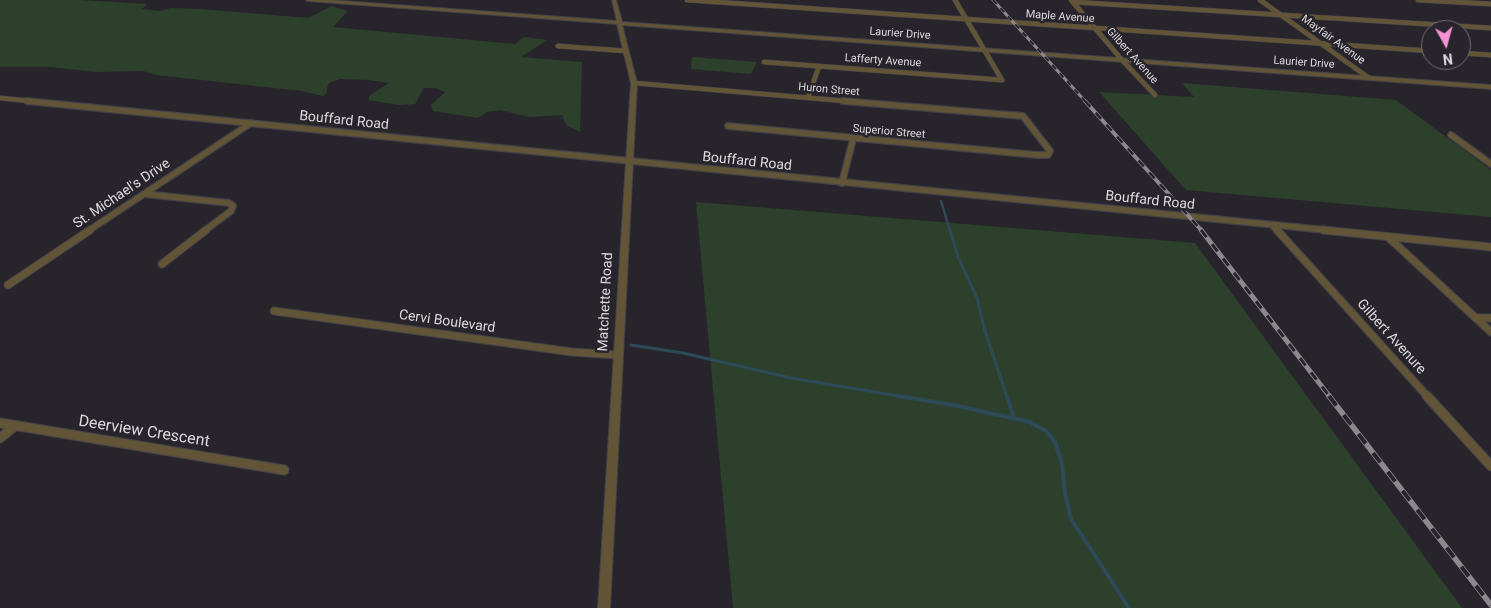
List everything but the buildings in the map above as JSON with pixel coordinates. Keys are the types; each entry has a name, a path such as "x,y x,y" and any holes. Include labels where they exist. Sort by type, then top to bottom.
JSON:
{"street":[{"name":"Laurier Drive","path":"308,0 1491,87"},
{"name":"Matchette Road","path":"604,608 628,161 634,83 614,0"},
{"name":"Maple Avenue","path":"687,0 1421,50"},
{"path":"955,0 983,50"},
{"name":"Mayfair Avenue","path":"1260,0 1369,78"},
{"path":"1418,0 1491,4"},
{"path":"1072,1 1491,28"},
{"name":"Gilbert Avenue","path":"1072,1 1122,60 1155,94"},
{"path":"558,46 626,51"},
{"name":"Lafferty Avenue","path":"764,62 1002,80 983,50"},
{"path":"1471,54 1491,55"},
{"path":"808,98 819,66"},
{"name":"Huron Street","path":"634,83 1023,116 1050,152 1048,155"},
{"name":"Bouffard Road","path":"0,98 1491,247"},
{"name":"St. Michael's Drive","path":"8,285 251,123"},
{"name":"Superior Street","path":"728,126 1048,155"},
{"path":"1451,135 1491,164"},
{"path":"842,183 853,138"},
{"path":"1479,156 1491,156"},
{"path":"145,194 230,203 234,206 231,211 162,264"},
{"name":"Gilbert Avenure","path":"1272,226 1491,466"},
{"path":"1388,237 1491,332"},
{"name":"Cervi Boulevard","path":"274,311 572,352 617,355"},
{"path":"1476,318 1491,318"},
{"name":"Deerview Crescent","path":"0,423 284,470"},
{"path":"0,438 15,426"}],"green space":[{"path":"0,0 79,0 147,4 142,9 160,11 171,8 200,9 309,18 331,6 348,11 333,27 515,44 524,37 547,40 521,57 582,62 580,132 566,125 562,115 529,117 500,110 487,112 478,118 433,111 431,105 445,92 435,88 424,88 415,104 399,105 369,100 369,96 389,83 368,80 340,79 329,83 327,93 323,96 302,91 156,75 143,71 95,72 52,67 0,67"},
{"path":"692,57 757,62 751,74 691,69"},
{"path":"1182,83 1396,100 1491,170 1491,217 1186,190 1099,92 1194,97"},
{"path":"696,202 1195,243 1462,608 733,608"}],"waterway":[{"path":"941,201 950,231"},
{"path":"950,230 958,257 977,298 985,331 1007,397"},
{"path":"631,345 683,353 791,378 905,397"},
{"path":"898,396 953,405 1030,422 1047,432 1055,442 1062,463 1065,494 1071,519 1129,608"},
{"path":"1007,396 1014,418"}],"railway":[{"path":"993,0 1086,102"},
{"path":"1085,101 1202,231"},
{"path":"1201,230 1330,397"},
{"path":"1329,396 1491,605"}]}
